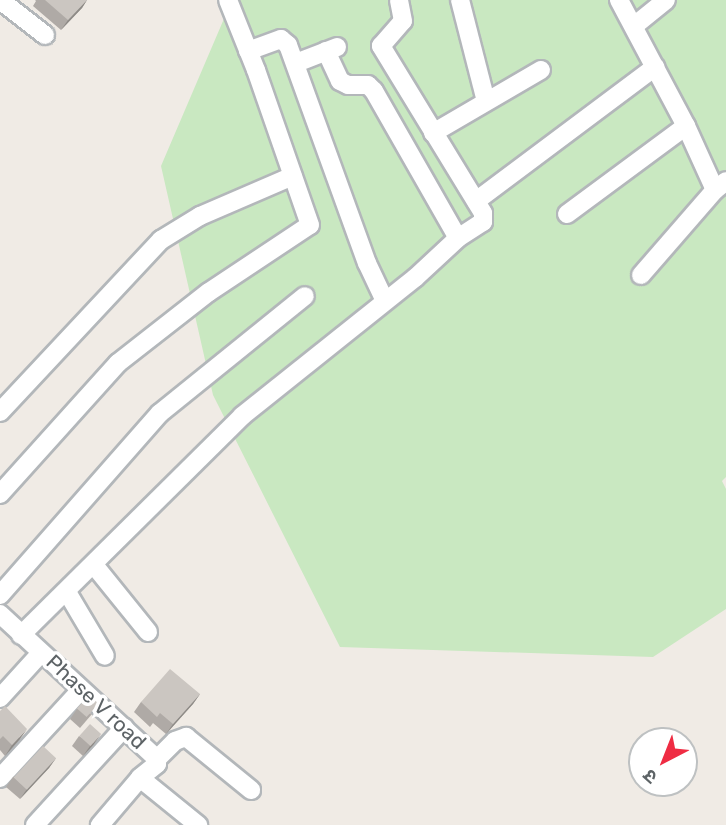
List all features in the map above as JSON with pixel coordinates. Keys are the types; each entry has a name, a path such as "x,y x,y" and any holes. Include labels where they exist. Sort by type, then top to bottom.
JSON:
{"street":[{"path":"0,0 45,35"},
{"path":"0,494 118,363 209,292 308,227 311,220 228,0"},
{"path":"21,635 243,416 386,301 458,238 483,222 483,213 381,46 403,21 398,0"},
{"path":"460,0 485,100"},
{"path":"619,0 720,186 641,275"},
{"path":"634,26 666,0"},
{"path":"248,51 281,39 288,45 367,263 386,301"},
{"path":"296,63 332,49 340,80 348,85 368,85 374,91 458,238"},
{"path":"476,201 655,67"},
{"path":"433,133 485,100 541,70"},
{"path":"567,214 686,126"},
{"path":"0,412 161,240 200,216 293,176"},
{"path":"0,595 160,413 305,296"},
{"path":"93,565 148,632"},
{"path":"67,592 105,656"},
{"name":"Phase V road","path":"0,614 157,759 157,764 140,778 100,825"},
{"path":"0,698 41,653"},
{"path":"0,778 81,690"},
{"path":"34,825 124,728"},
{"path":"157,759 175,741 186,737 251,790"},
{"path":"140,778 198,825"}],"green space":[{"path":"232,0 726,0 726,477 722,481 726,489 726,609 653,657 340,647 213,395 161,166"}],"building":[{"path":"45,0 87,0 68,20"},
{"path":"170,669 200,694 173,724 160,713 157,717 141,702"},
{"path":"89,695 99,704 87,717 77,708"},
{"path":"5,706 27,729 12,745 3,736 0,739 0,711"},
{"path":"90,724 101,734 90,746 79,736"},
{"path":"43,746 56,758 27,790 14,777"}]}
